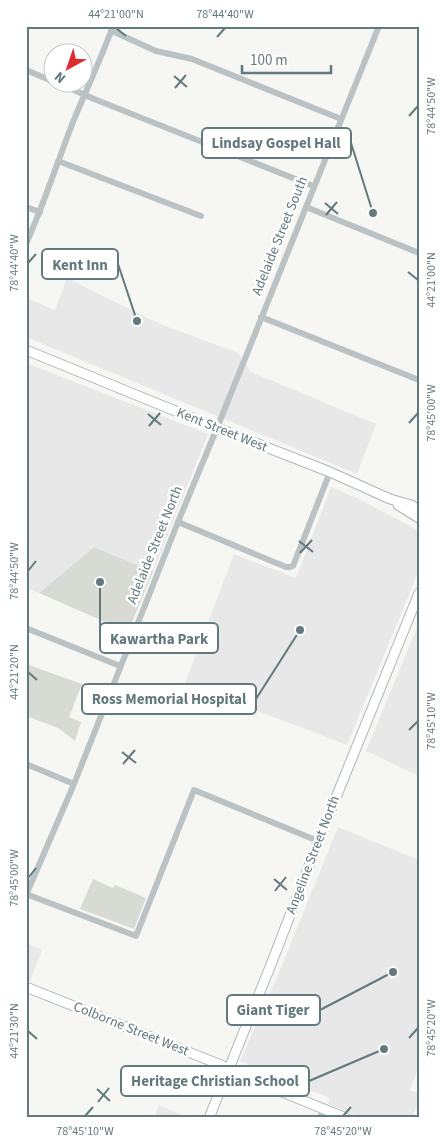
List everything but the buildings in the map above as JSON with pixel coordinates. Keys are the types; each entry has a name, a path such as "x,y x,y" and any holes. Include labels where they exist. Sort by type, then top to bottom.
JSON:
{"main road":[{"name":"Kent Street West","path":"26,350 330,472 419,510"},
{"name":"Kent Street West","path":"390,499 419,518"},
{"name":"Angeline Street North","path":"209,1118 272,962 318,841 419,593"},
{"name":"Colborne Street West","path":"26,987 221,1065 346,1118"}],"street":[{"name":"Adelaide Street South","path":"217,428 378,26"},
{"path":"26,244 40,212 84,94 112,28 156,51 192,58 341,119"},
{"path":"26,70 42,77"},
{"path":"79,92 313,186"},
{"path":"58,161 202,216"},
{"path":"26,207 40,212"},
{"path":"306,207 419,253"},
{"path":"261,317 419,380"},
{"name":"Adelaide Street North","path":"26,894 74,784 217,428"},
{"path":"178,522 290,567 293,566 330,472"},
{"path":"26,628 120,666"},
{"path":"26,764 74,784"},
{"path":"26,894 136,936 194,790 318,841"},
{"path":"320,1118 324,1109"}],"shaded area":[{"path":"67,278 160,324 238,353 251,372 376,424 357,474 26,337 26,298 55,310"},
{"path":"26,363 208,434 153,572 94,547 39,593 26,588"},
{"path":"331,487 361,500 419,531 419,570 347,745 185,683 234,554 296,578"},
{"path":"94,547 153,572 128,632 39,593"},
{"path":"419,623 419,776 366,751"},
{"path":"26,664 82,684 69,717 81,722 75,741 58,728 26,716"},
{"path":"338,827 419,860 419,1066 410,1090 419,1093 419,1101 412,1118 363,1118 328,1104 330,1098 240,1061 278,975"},
{"path":"93,879 113,888 115,885 146,898 134,929 80,909"},
{"path":"26,943 42,950 30,981 26,979"},
{"path":"159,1105 188,1118 154,1118"}],"place":[{"name":"Lindsay Gospel Hall","path":"373,213"},
{"name":"Kent Inn","path":"137,321"},
{"name":"Kawartha Park","path":"100,582"},
{"name":"Ross Memorial Hospital","path":"300,630"},
{"name":"Giant Tiger","path":"393,972"},
{"name":"Heritage Christian School","path":"384,1049"}]}
